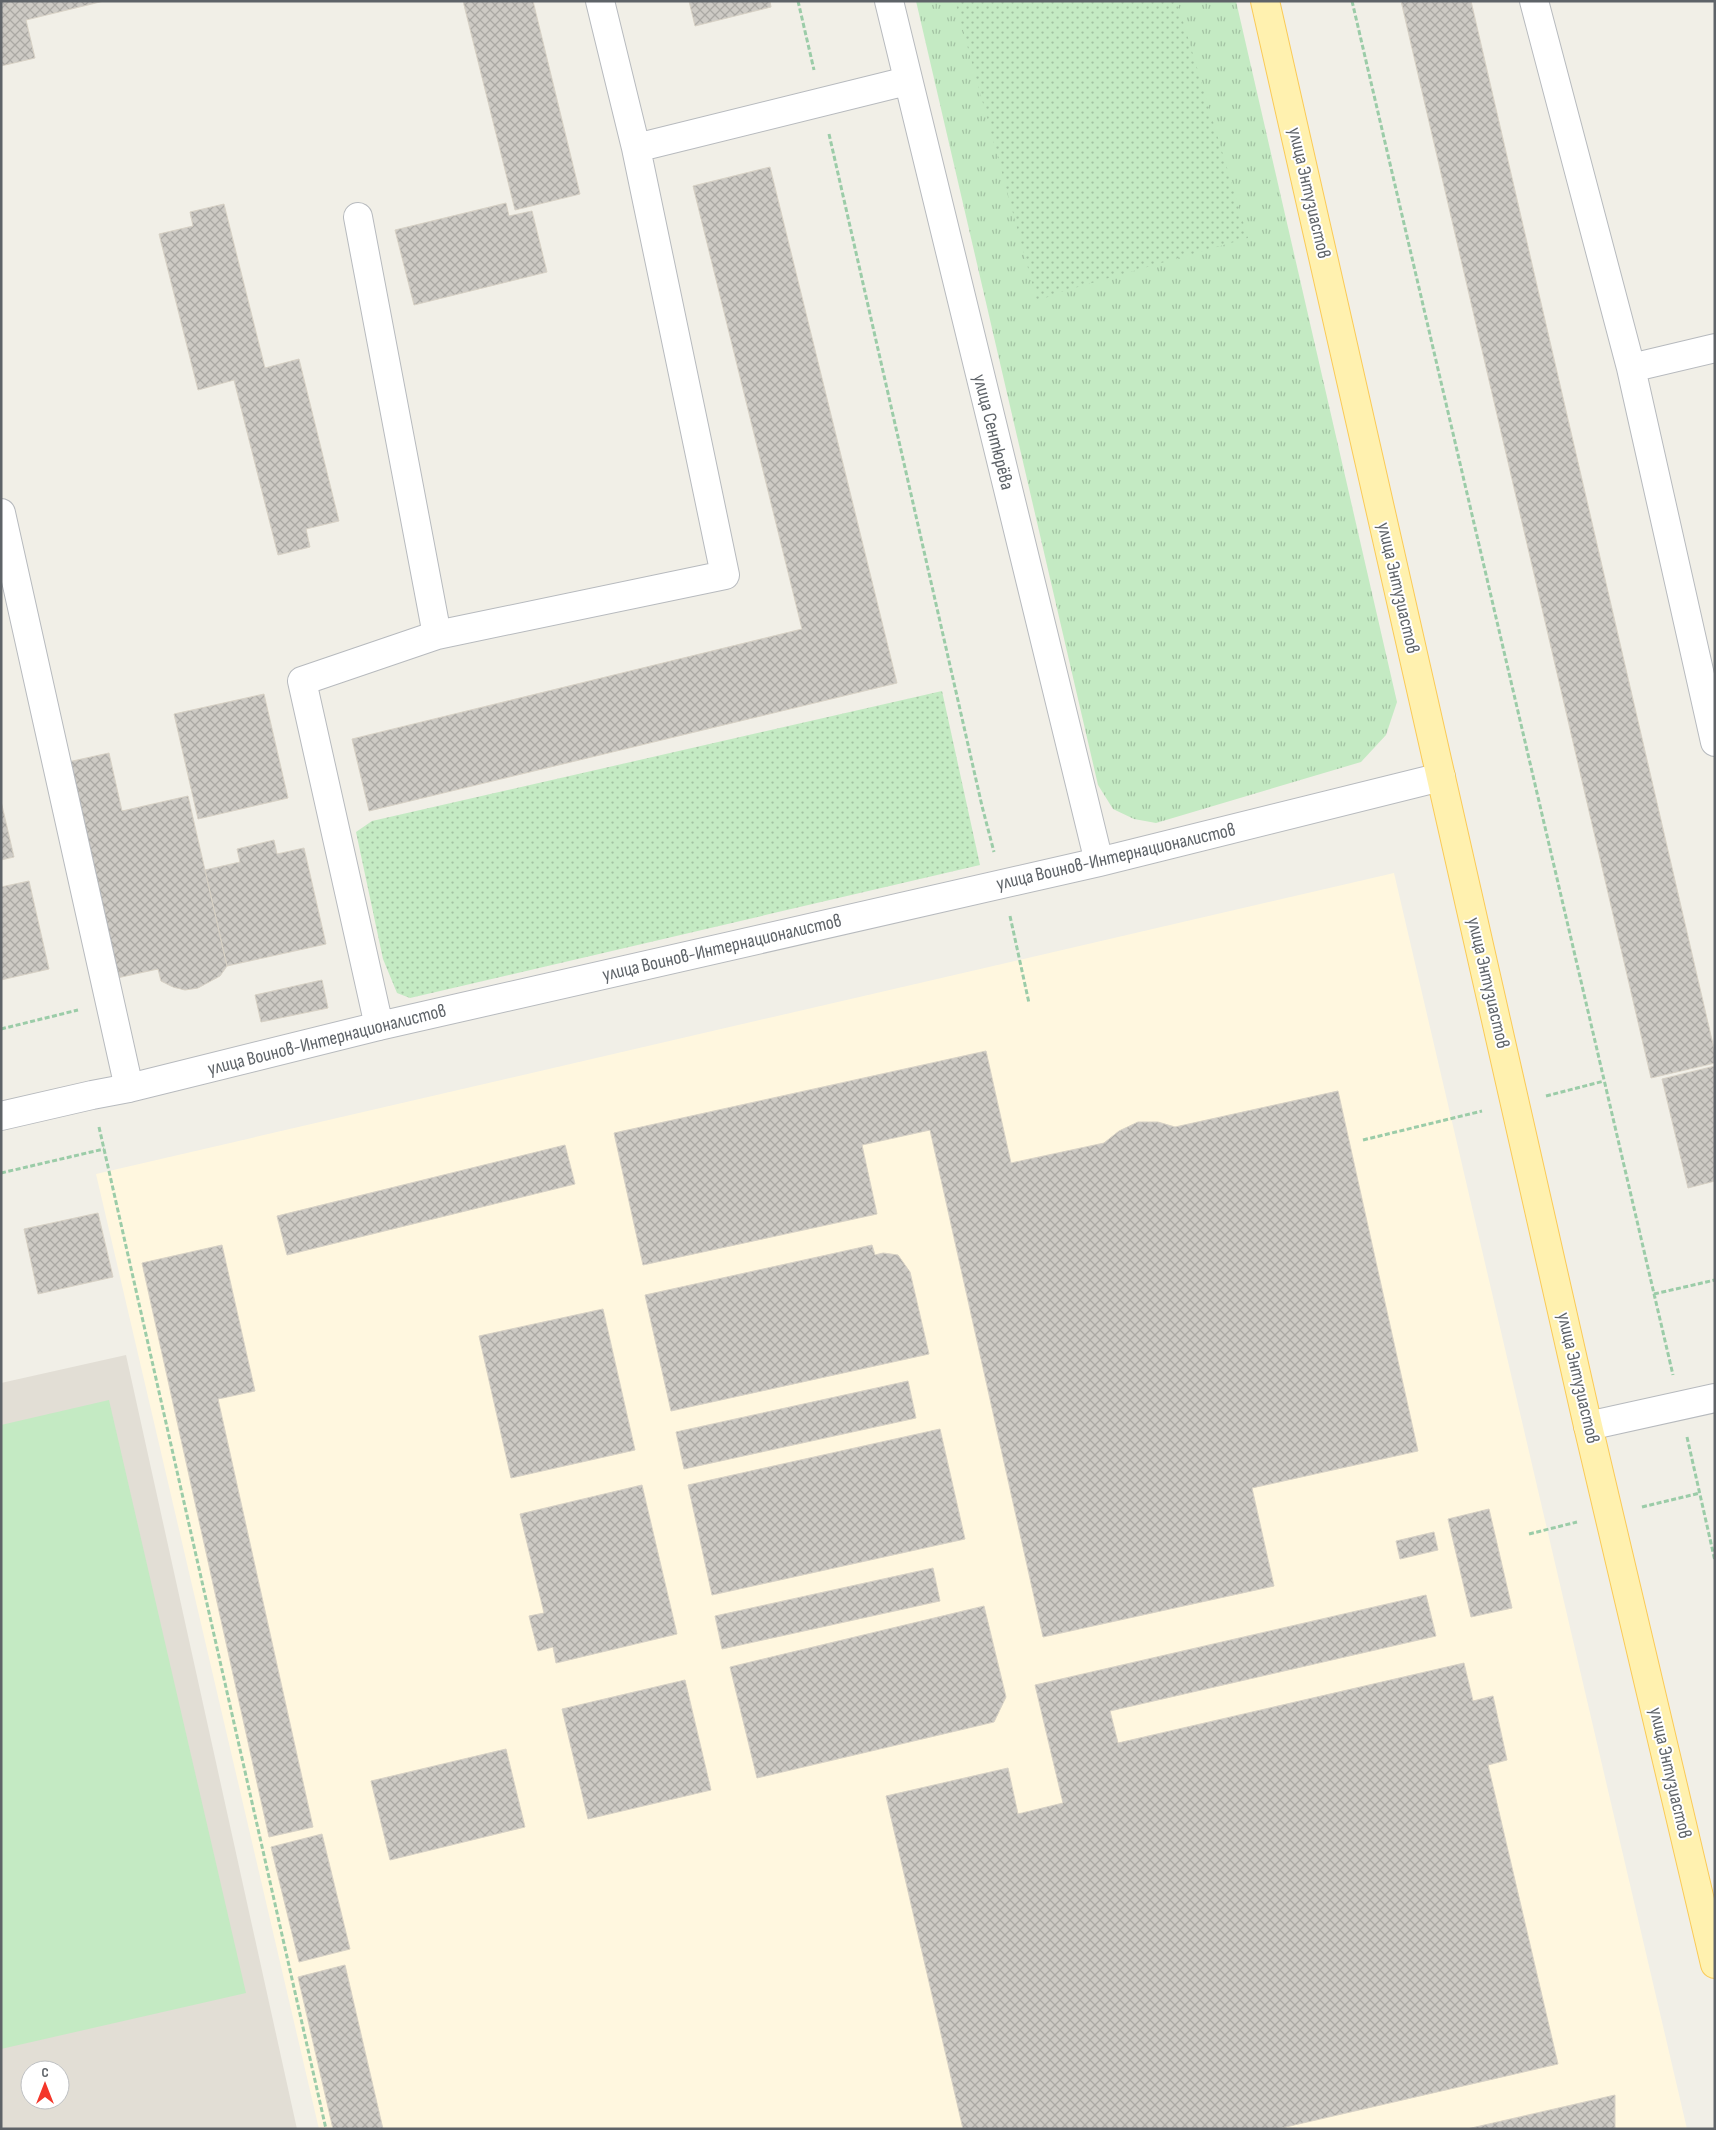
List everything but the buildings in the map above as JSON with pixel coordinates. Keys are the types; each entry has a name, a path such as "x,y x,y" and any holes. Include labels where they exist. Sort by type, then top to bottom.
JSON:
{"main road":[{"name":"улица Энтузиастов","path":"1265,1 1588,1426 1715,1964"}],"street":[{"path":"379,1026 302,682 437,635 725,575 636,148 600,1"},
{"name":"улица Сентюрёва","path":"888,1 1098,862"},
{"path":"1534,1 1631,368 1715,742"},
{"path":"636,148 907,81"},
{"path":"358,218 437,635"},
{"path":"1631,368 1715,348"},
{"path":"1,513 129,1088"},
{"name":"улица Воинов-Интернационалистов","path":"1,1116 92,1094 129,1088 379,1026 1098,862 1441,777"},
{"path":"1588,1426 1715,1398"}],"path":[{"path":"798,1 982,806 1003,884 1029,1003"},
{"path":"1352,1 1715,1561"},
{"path":"1,1029 110,1002"},
{"path":"92,1094 326,2129"},
{"path":"1,1173 104,1149"},
{"path":"1654,1294 1715,1280"}],"shaded area":[{"path":"1394,873 1687,2129 319,2129 96,1174"},
{"path":"126,1355 297,2129 1,2129 1,1383"}],"green space":[{"path":"916,1 1236,1 1397,702 1386,735 1361,762 1156,823 1134,819 1113,809 1098,785"},
{"path":"955,1 1177,1 1248,238 1064,291 1037,301"},
{"path":"942,691 980,865 410,998 397,993 383,959 356,832 372,821"},
{"path":"109,1400 246,1993 1,2049 1,1425"}]}
